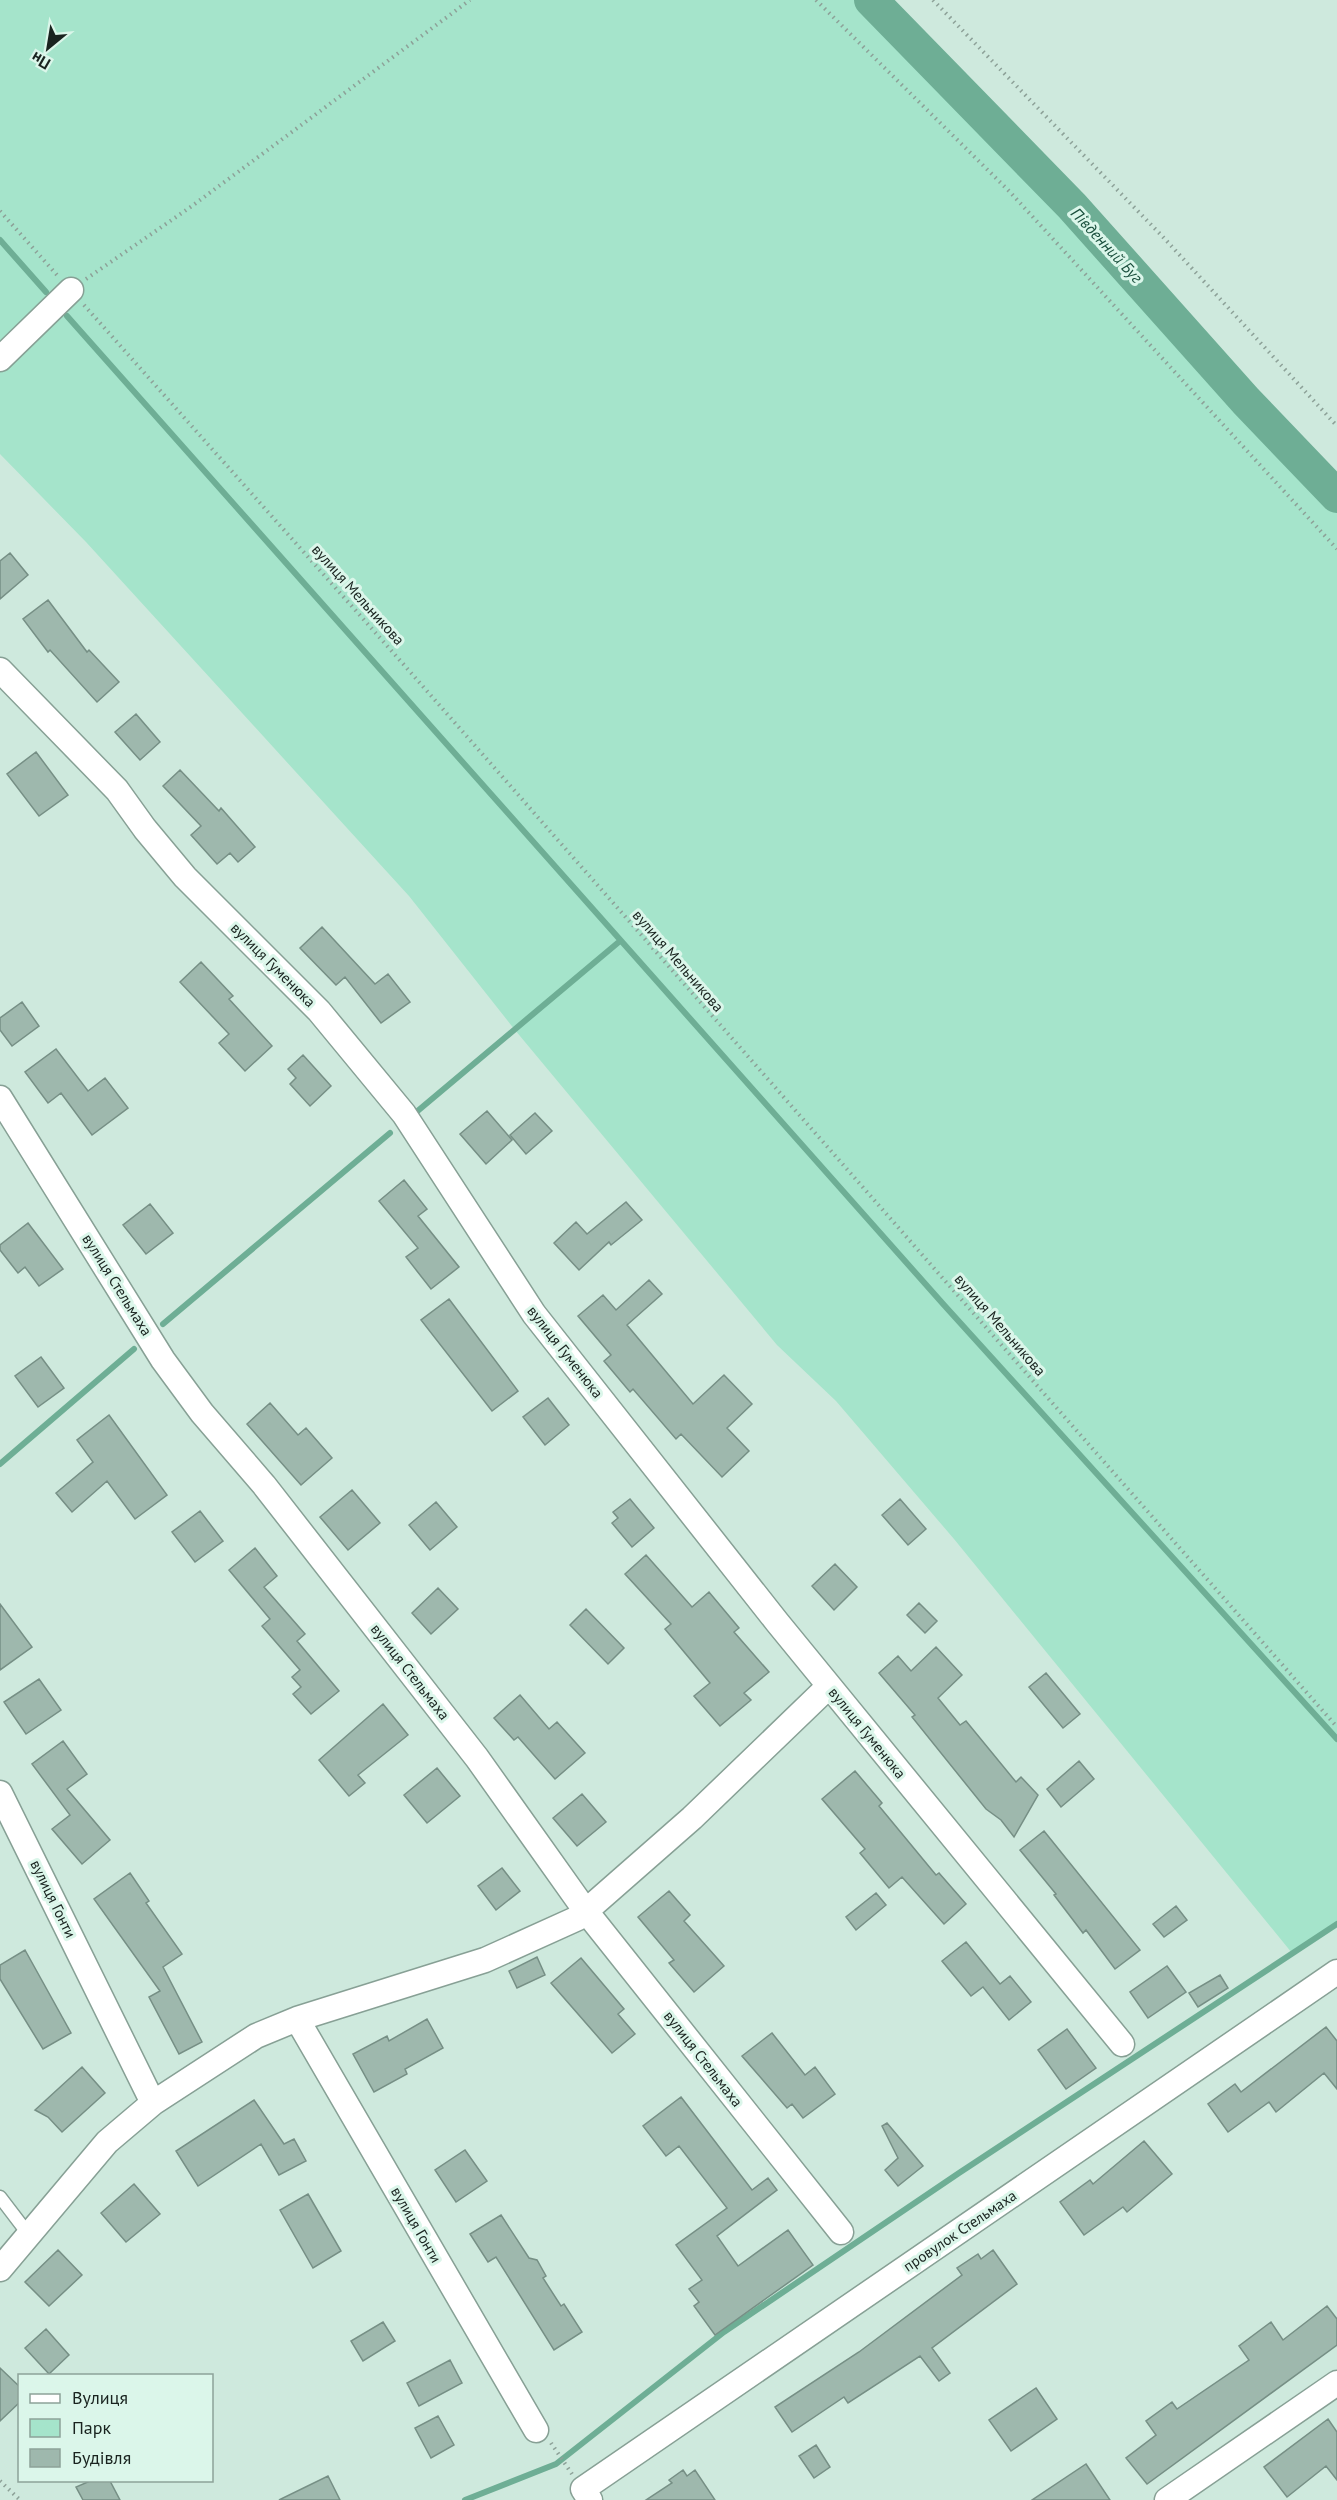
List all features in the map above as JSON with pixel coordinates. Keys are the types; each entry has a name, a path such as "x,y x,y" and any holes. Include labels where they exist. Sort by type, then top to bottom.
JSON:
{"street":[{"path":"0,359 71,290"},
{"name":"вулиця Гуменюка","path":"0,670 117,790 145,829 185,877 319,1011 404,1114 534,1314 829,1686 1122,2044"},
{"name":"вулиця Стельмаха","path":"0,1098 163,1360 202,1413 264,1485 477,1758 585,1910 841,2232"},
{"path":"0,2269 107,2142 153,2103 256,2036 297,2019 485,1960 578,1918 692,1818 829,1686"},
{"name":"вулиця Гонти","path":"0,1793 153,2103"},
{"name":"провулок Стельмаха","path":"581,2486 1337,1972"},
{"name":"вулиця Гонти","path":"297,2019 536,2430"},
{"path":"1167,2500 1337,2383"}],"lane":[{"path":"0,2198 29,2235"}],"path":[{"path":"71,290 192,206 471,0"},
{"path":"816,0 1010,192 1337,549"},
{"path":"933,0 1164,238 1337,426"},
{"name":"вулиця Мельникова","path":"0,211 405,666 1337,1727"},
{"path":"556,2450 581,2486"},
{"path":"0,2481 20,2500"}],"green space":[{"path":"0,0 871,0 1072,206 1246,401 1337,496 1337,1925 1292,1953 954,1539 836,1401 777,1345 515,1030 409,896 86,542 0,454"}],"building":[{"path":"10,553 28,575 0,599 0,561"},
{"path":"48,600 87,652 89,650 119,682 97,702 50,650 48,652 23,619"},
{"path":"136,714 160,742 140,760 115,732"},
{"path":"36,752 68,795 39,816 7,774"},
{"path":"180,770 219,811 221,808 255,847 238,862 230,853 217,864 191,835 201,826 163,786"},
{"path":"322,927 375,984 388,974 410,1002 381,1023 345,977 336,985 300,948"},
{"path":"201,962 233,996 229,999 272,1046 245,1071 219,1043 229,1034 180,982"},
{"path":"22,1002 39,1026 12,1046 0,1030 0,1018"},
{"path":"56,1049 88,1091 105,1078 128,1108 92,1135 61,1093 48,1103 25,1072"},
{"path":"303,1055 331,1086 310,1106 290,1084 296,1078 288,1069"},
{"path":"487,1111 512,1140 486,1164 460,1134"},
{"path":"535,1113 552,1131 526,1154 510,1135"},
{"path":"404,1180 427,1209 418,1216 459,1267 431,1289 406,1257 418,1248 379,1201"},
{"path":"626,1202 642,1220 611,1245 609,1242 579,1270 554,1243 576,1222 587,1234"},
{"path":"150,1204 173,1233 146,1254 123,1225"},
{"path":"28,1223 63,1269 39,1286 25,1267 18,1273 0,1250 0,1245"},
{"path":"649,1280 662,1294 627,1325 693,1404 724,1375 752,1404 727,1428 749,1451 722,1477 681,1434 676,1439 633,1389 630,1392 604,1361 611,1355 578,1316 603,1295 616,1310"},
{"path":"449,1299 518,1391 492,1411 421,1320"},
{"path":"41,1357 64,1388 38,1407 15,1376"},
{"path":"548,1398 569,1425 545,1445 523,1417"},
{"path":"270,1403 298,1435 306,1428 332,1458 301,1485 247,1424"},
{"path":"109,1415 167,1495 135,1519 107,1481 72,1512 56,1493 93,1462 77,1440"},
{"path":"352,1490 380,1523 348,1550 320,1517"},
{"path":"630,1499 654,1528 632,1547 612,1523 618,1518 613,1512"},
{"path":"900,1499 926,1529 908,1545 882,1515"},
{"path":"436,1502 457,1527 430,1550 409,1525"},
{"path":"200,1511 223,1541 195,1562 172,1532"},
{"path":"255,1548 277,1576 264,1587 305,1634 297,1641 339,1691 311,1714 293,1694 301,1687 292,1677 300,1670 262,1626 270,1619 229,1570"},
{"path":"646,1555 692,1607 709,1592 739,1628 734,1632 769,1672 744,1693 751,1700 720,1726 694,1696 710,1683 665,1629 671,1624 625,1574"},
{"path":"835,1564 857,1587 834,1610 812,1586"},
{"path":"438,1588 458,1609 431,1634 412,1613"},
{"path":"919,1603 937,1621 925,1633 907,1615"},
{"path":"0,1604 32,1647 0,1670"},
{"path":"586,1609 624,1648 608,1664 570,1625"},
{"path":"936,1647 962,1675 938,1698 960,1725 966,1721 1016,1782 1021,1777 1038,1795 1014,1837 1001,1820 986,1809 912,1717 915,1715 879,1673 898,1656 911,1671"},
{"path":"1046,1673 1080,1714 1063,1728 1029,1687"},
{"path":"39,1679 61,1710 26,1734 4,1702"},
{"path":"520,1695 549,1729 557,1722 585,1753 555,1779 518,1737 514,1740 494,1718"},
{"path":"383,1704 408,1735 358,1775 365,1783 349,1796 319,1760"},
{"path":"63,1741 87,1774 67,1789 110,1840 82,1864 52,1829 70,1815 32,1764"},
{"path":"1079,1761 1094,1779 1061,1807 1047,1789"},
{"path":"437,1768 460,1796 427,1823 404,1795"},
{"path":"855,1771 882,1803 879,1806 936,1875 939,1873 966,1904 944,1924 902,1877 889,1888 860,1853 865,1849 822,1799"},
{"path":"582,1794 606,1822 577,1846 553,1818"},
{"path":"1044,1831 1140,1950 1115,1969 1086,1930 1083,1933 1054,1895 1056,1894 1020,1850"},
{"path":"502,1868 520,1891 496,1910 478,1886"},
{"path":"130,1873 149,1901 146,1903 182,1954 163,1967 202,2042 179,2054 149,1997 160,1991 94,1899"},
{"path":"669,1891 690,1915 684,1921 724,1966 694,1992 669,1963 674,1960 638,1917"},
{"path":"876,1893 886,1905 856,1930 846,1917"},
{"path":"1176,1906 1187,1920 1164,1937 1153,1924"},
{"path":"966,1942 1000,1984 1010,1976 1031,2002 1009,2020 983,1987 971,1996 942,1961"},
{"path":"25,1950 71,2033 43,2049 0,1979 0,1965"},
{"path":"537,1957 545,1975 517,1988 509,1971"},
{"path":"581,1958 624,2009 618,2014 635,2034 612,2053 551,1983"},
{"path":"1167,1966 1186,1992 1148,2018 1130,1992"},
{"path":"1220,1975 1228,1988 1198,2007 1189,1993"},
{"path":"427,2019 443,2048 405,2069 407,2074 374,2092 353,2054 387,2036 389,2041"},
{"path":"1326,2027 1337,2041 1337,2089 1324,2073 1276,2112 1269,2102 1228,2132 1208,2104 1235,2084 1241,2092"},
{"path":"1067,2029 1096,2068 1066,2089 1038,2050"},
{"path":"772,2033 805,2075 815,2067 835,2094 803,2118 792,2104 787,2108 742,2056"},
{"path":"82,2067 105,2093 62,2132 48,2117 35,2110"},
{"path":"681,2097 752,2190 768,2178 777,2190 717,2236 738,2266 788,2230 813,2265 715,2335 694,2306 699,2302 689,2289 702,2280 676,2245 727,2208 679,2146 666,2156 643,2126"},
{"path":"254,2100 284,2144 294,2139 306,2161 279,2175 261,2144 198,2186 176,2151"},
{"path":"887,2123 923,2166 898,2186 885,2170 898,2158 882,2126"},
{"path":"1144,2141 1172,2174 1127,2212 1123,2207 1084,2235 1060,2202 1090,2180 1093,2184"},
{"path":"465,2150 487,2181 456,2202 435,2170"},
{"path":"134,2184 160,2214 126,2242 101,2213"},
{"path":"308,2194 341,2251 313,2268 280,2210"},
{"path":"501,2215 529,2258 537,2260 546,2276 543,2278 561,2306 564,2304 582,2332 554,2350 496,2257 488,2262 470,2234"},
{"path":"58,2250 82,2275 49,2306 25,2282"},
{"path":"993,2250 1017,2284 932,2348 950,2373 939,2381 920,2356 848,2403 844,2397 792,2432 775,2407 859,2352 962,2275 957,2268 978,2254 981,2259"},
{"path":"1327,2306 1337,2319 1337,2345 1147,2484 1126,2458 1156,2435 1146,2421 1172,2402 1177,2409 1249,2360 1239,2346 1271,2322 1283,2340"},
{"path":"383,2322 395,2341 363,2361 351,2341"},
{"path":"46,2329 69,2355 49,2374 25,2348"},
{"path":"450,2360 462,2383 419,2406 407,2383"},
{"path":"0,2368 18,2385 18,2404 0,2421"},
{"path":"1036,2388 1057,2419 1011,2451 989,2420"},
{"path":"438,2416 454,2445 431,2458 415,2428"},
{"path":"1328,2419 1337,2432 1337,2480 1326,2466 1287,2497 1264,2467"},
{"path":"816,2445 830,2467 814,2478 799,2456"},
{"path":"1086,2464 1110,2500 1032,2500"},
{"path":"683,2470 687,2476 695,2470 715,2500 646,2500 672,2483 669,2480"},
{"path":"328,2476 340,2500 279,2500"},
{"path":"88,2482 111,2482 120,2500 83,2500 76,2487"}],"waterway":[{"name":"Південний Буг","path":"871,0 1072,206 1246,401 1337,496"},
{"path":"0,240 46,292"},
{"path":"67,316 944,1305 1337,1739"},
{"path":"414,1114 620,941"},
{"path":"163,1324 390,1133"},
{"path":"0,1464 134,1349"},
{"path":"465,2500 556,2464 724,2332 959,2173 1337,1924"}]}
